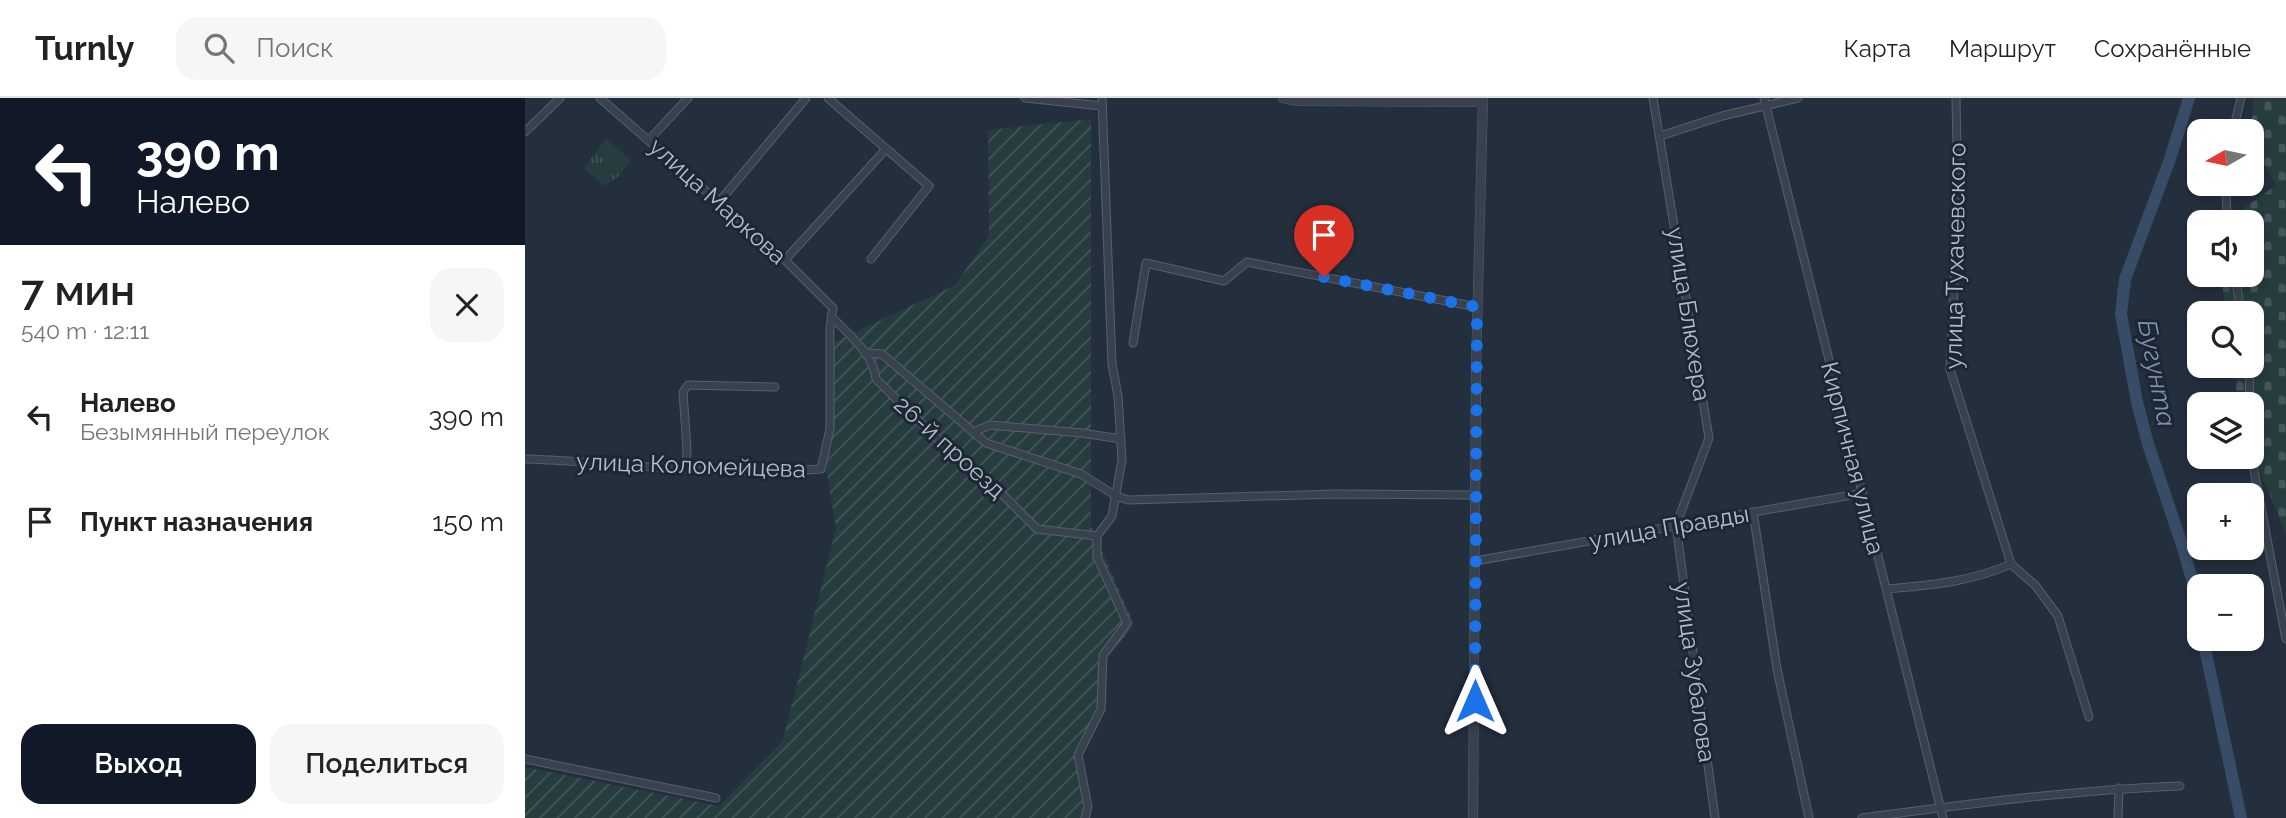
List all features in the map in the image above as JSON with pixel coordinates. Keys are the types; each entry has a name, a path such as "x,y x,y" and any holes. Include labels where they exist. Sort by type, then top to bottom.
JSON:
{"street":[{"path":"525,132 560,98"},
{"name":"улица Маркова","path":"600,98 785,260 832,312"},
{"path":"649,140 688,98"},
{"path":"719,202 806,98"},
{"path":"828,98 929,186 871,259"},
{"path":"1025,98 1102,102 1112,364 1118,396 1122,460 1112,516 1097,536 1097,557 1127,623 1104,655 1101,709 1078,755 1088,807 1085,818"},
{"path":"1283,98 1298,101 1483,100 1477,307 1473,818"},
{"name":"улица Блюхера","path":"1653,98 1709,438 1676,526"},
{"path":"1660,136 1765,102 1798,98"},
{"name":"улица Тухачевского","path":"1955,98 1958,203 1950,369 2011,564"},
{"path":"2237,119 2241,98"},
{"name":"Кирпичная улица","path":"1765,102 1943,818"},
{"path":"785,260 886,149"},
{"path":"1133,343 1146,263 1224,281 1247,262 1477,307"},
{"name":"26-й проезд","path":"832,312 866,353 875,369 876,379 1037,529 1097,536"},
{"name":"улица Коломейцева","path":"525,459 686,469 821,469 829,429 832,312"},
{"path":"866,353 882,354 986,443 1081,474 1115,496 1128,500 1336,494 1476,495"},
{"path":"686,469 684,388 688,385 775,387"},
{"path":"973,432 990,425 1121,439"},
{"path":"2254,469 2286,639"},
{"name":"улица Правды","path":"1475,561 1863,493"},
{"path":"1753,512 1777,669 1809,818"},
{"name":"улица Зубалова","path":"1676,526 1715,818"},
{"path":"1887,589 1957,582 1989,574 2011,564 2035,585 2058,616 2089,717"},
{"path":"525,759 716,798"},
{"path":"1862,818 2119,788 2180,786"},
{"path":"2117,818 2119,788"}],"green space":[{"path":"2254,98 2286,98 2286,534 2259,469 2264,469 2264,392 2236,392 2235,378 2264,378 2264,301 2224,301 2223,287 2264,287 2264,210 2242,210 2261,196 2265,196 2265,193 2276,185 2265,165 2265,119 2252,119"},
{"path":"1091,119 1091,525 1134,624 1105,662 1107,700 1081,754 1091,818 525,818 525,767 719,806 783,740 836,528 826,468 833,428 834,342 955,285 989,236 988,130"},
{"path":"606,139 631,160 618,177 604,186 584,168"}],"waterway":[{"name":"Бугунта","path":"2189,98 2170,159 2125,279 2121,314 2137,402 2148,444 2190,574"},
{"name":"Бугунта","path":"2206,651 2241,818"}],"route":[{"path":"1324,277 1477,307 1475,701"}]}
